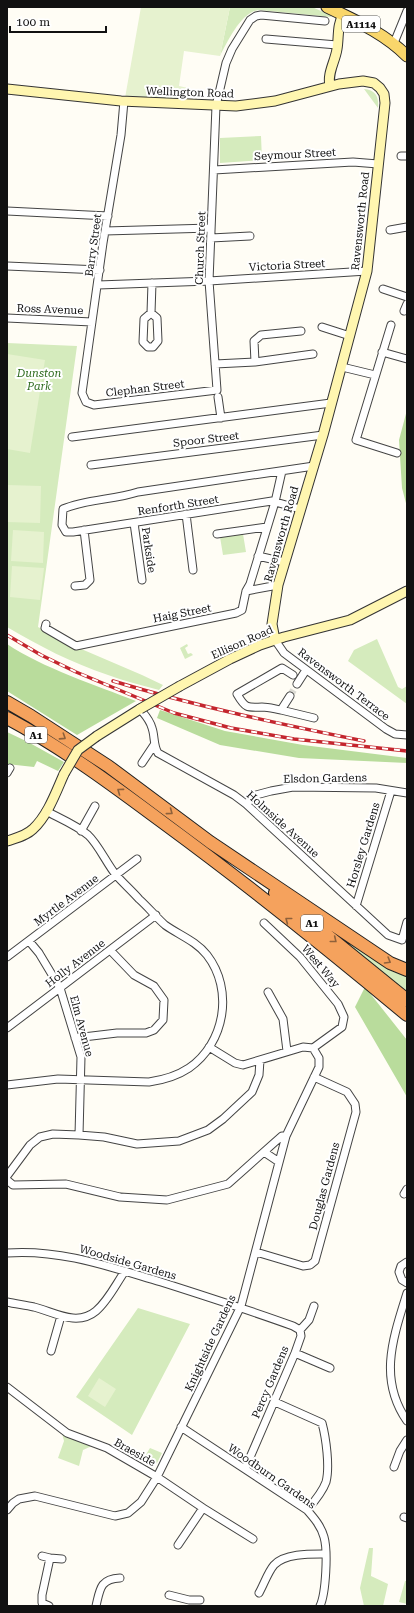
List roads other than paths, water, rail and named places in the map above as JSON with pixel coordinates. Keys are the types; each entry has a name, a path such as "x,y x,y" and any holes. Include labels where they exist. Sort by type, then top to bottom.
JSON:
{"highway":[{"name":"A1","path":"7,703 31,716 108,766 216,846 407,1000"},
{"name":"A1","path":"7,718 65,752 197,847 407,1015"},
{"path":"7,725 65,752"},
{"path":"216,846 390,962 407,970"},
{"name":"A1","path":"385,997 407,1024"}],"main road":[{"name":"A1114","path":"327,7 379,33 394,43 407,56"}],"street":[{"path":"394,43 407,11"},
{"name":"Church Street","path":"221,418 215,364 209,281 216,106 229,54 241,32 254,17 261,15 325,21"},
{"path":"330,86 330,74 337,45 339,23 343,15"},
{"path":"266,39 337,45"},
{"name":"Wellington Road","path":"7,89 124,101 216,106 247,106 294,97 330,86 356,81 370,82"},
{"name":"Ravensworth Road","path":"275,640 272,624 278,585 314,466 367,271 385,98 380,88 370,82"},
{"name":"Barry Street","path":"82,393 105,230 121,135 124,101"},
{"name":"Seymour Street","path":"214,170 353,162 378,164"},
{"path":"7,211 108,216"},
{"path":"390,230 407,227"},
{"path":"105,230 211,228"},
{"path":"210,238 250,236"},
{"path":"7,266 100,270"},
{"name":"Victoria Street","path":"98,284 209,281 367,271"},
{"path":"151,313 152,283"},
{"path":"383,289 407,297"},
{"name":"Ross Avenue","path":"7,318 92,322"},
{"path":"391,325 356,440 397,452"},
{"path":"322,327 350,336"},
{"path":"255,362 254,341 261,335 301,331"},
{"path":"382,352 407,359"},
{"path":"215,364 255,362 313,354"},
{"path":"342,367 375,375"},
{"name":"Clephan Street","path":"82,393 86,402 94,405 218,394"},
{"path":"72,437 331,403"},
{"name":"Spoor Street","path":"91,465 323,434"},
{"path":"246,591 250,584 259,556 275,502 282,470 314,466"},
{"name":"Renforth Street","path":"282,470 138,492 124,496 74,504 63,509 62,525 66,532 275,502 300,509"},
{"path":"186,514 193,570"},
{"name":"Parkside","path":"134,523 142,580"},
{"path":"217,534 267,527"},
{"path":"75,586 85,585 90,580 84,530"},
{"path":"259,556 284,562"},
{"path":"246,591 278,585"},
{"name":"Haig Street","path":"46,624 45,628 76,646 236,613 242,610 246,591"},
{"name":"Ellison Road","path":"46,811 64,774 78,750 140,709 230,659 275,640 350,620 387,603 407,591"},
{"name":"Ravensworth Terrace","path":"275,640 284,653 386,729 395,734 407,735"},
{"path":"292,675 282,668 237,694 242,703 248,707 264,707 314,718"},
{"path":"297,684 306,670"},
{"path":"281,710 290,696"},
{"path":"140,709 150,721 154,745 142,763"},
{"name":"Holmside Avenue","path":"154,745 158,753 234,795 246,804 388,935 402,940 407,922"},
{"name":"Elsdon Gardens","path":"246,804 256,795 293,787 376,788 407,793"},
{"name":"Horsley Gardens","path":"356,906 391,791"},
{"path":"81,831 95,806"},
{"path":"7,841 19,838 33,829 46,811 88,836 117,876 165,924 196,944 207,955 220,981 223,996 222,1017 217,1032 209,1047 189,1068 178,1074 149,1082 58,1079 7,1086"},
{"name":"Myrtle Avenue","path":"7,957 117,876 137,859"},
{"name":"Holly Avenue","path":"7,1028 156,915"},
{"name":"West Way","path":"264,923 300,958 342,1009 344,1020 342,1027 313,1048"},
{"name":"Elm Avenue","path":"29,941 60,988 81,1057 79,1135"},
{"path":"75,1038 117,1033 146,1033 154,1030 163,1020 164,1000 154,986 134,975 110,950"},
{"path":"268,992 283,1019 287,1051"},
{"path":"209,1047 235,1063 244,1064 306,1046 313,1048"},
{"name":"Knightside Gardens","path":"7,1510 19,1499 35,1496 115,1516 128,1513 141,1502 157,1477 241,1306 286,1136 320,1062 318,1054 313,1048"},
{"path":"7,1176 30,1145 40,1137 53,1134 104,1137 137,1144 179,1141 208,1130 223,1119 252,1092 259,1075 260,1060"},
{"name":"Douglas Gardens","path":"256,1252 303,1266 310,1265 315,1260 356,1112 355,1104 347,1092 314,1077"},
{"path":"7,1180 13,1185 66,1184 120,1197 167,1200 228,1184 282,1136 286,1136"},
{"path":"264,1152 279,1162"},
{"name":"Woodside Gardens","path":"7,1253 54,1253 90,1260 241,1306 300,1330"},
{"path":"407,1262 401,1266 399,1272 402,1280 407,1283"},
{"path":"7,1302 35,1307 60,1316 78,1318 89,1316 96,1311 125,1271"},
{"path":"407,1293 405,1312 392,1350 390,1381 396,1400 407,1421"},
{"name":"Percy Gardens","path":"245,1469 295,1353 301,1336 300,1330 309,1320 314,1306"},
{"path":"51,1351 60,1316"},
{"path":"295,1353 330,1368"},
{"name":"Braeside","path":"7,1387 67,1433 107,1448 157,1477 253,1539"},
{"path":"274,1402 322,1422 328,1467 326,1482 318,1497 307,1510"},
{"name":"Woodburn Gardens","path":"181,1428 307,1510 318,1524 324,1537 326,1554 320,1606"},
{"path":"394,1467 400,1451 407,1440"},
{"path":"178,1545 203,1508"},
{"path":"259,1593 274,1564 281,1560 300,1554 326,1554"},
{"path":"42,1556 62,1559"},
{"path":"49,1606 42,1603 42,1595 50,1558"},
{"path":"96,1606 100,1591 108,1579 120,1578"},
{"path":"169,1595 188,1603 200,1600"}],"tunnel":[{"path":"290,696 297,684"}],"railway":[{"path":"7,635 41,655 76,672 174,713 231,728 294,739 407,751"},
{"path":"113,681 206,706 364,741"}],"park label":[{"name":"Dunston Park","path":"39,379"}]}
